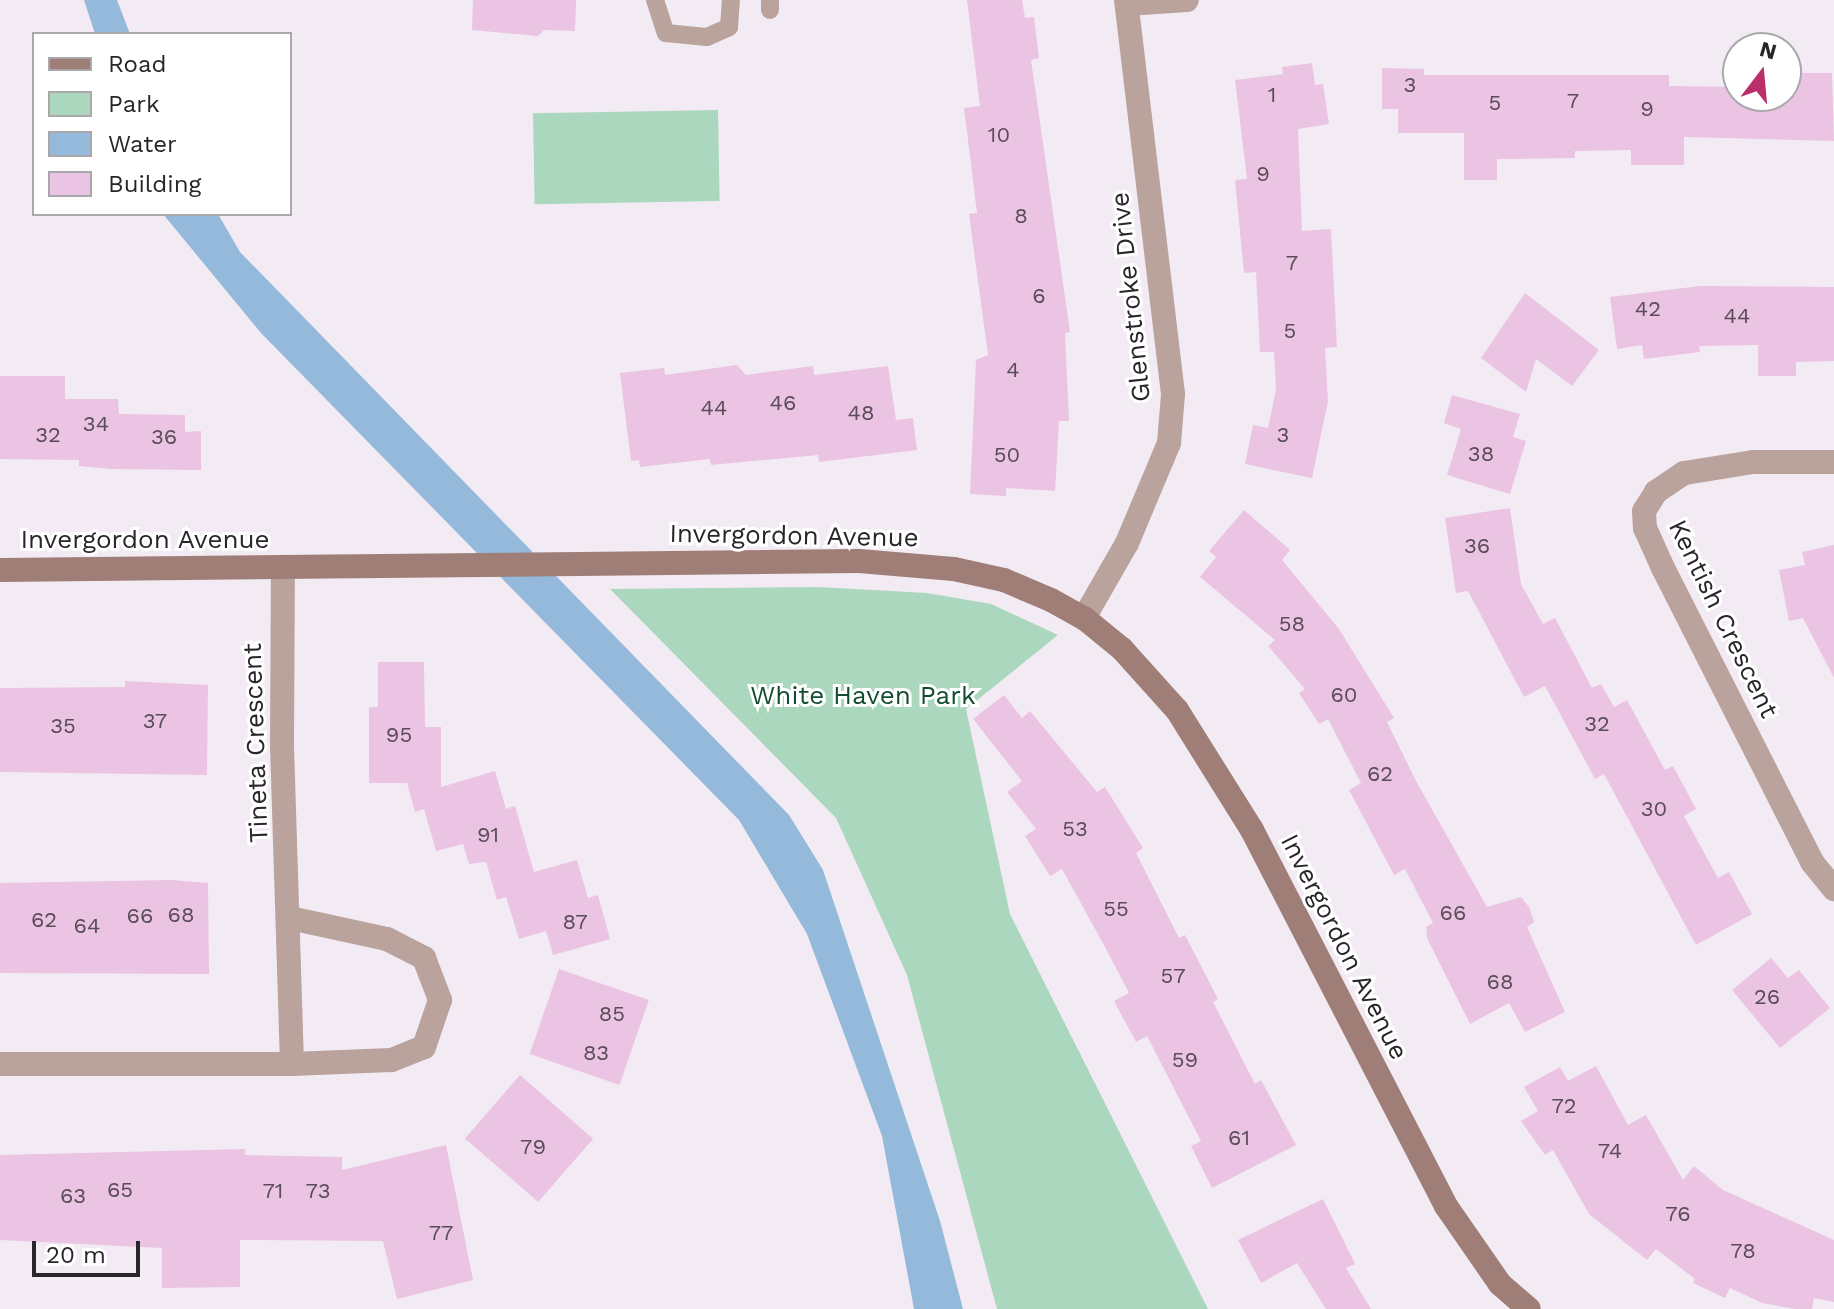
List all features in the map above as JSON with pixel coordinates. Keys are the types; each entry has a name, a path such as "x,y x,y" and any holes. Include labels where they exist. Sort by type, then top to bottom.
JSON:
{"street":[{"path":"1126,2 1187,0"},
{"name":"Glenstroke Drive","path":"1084,618 1127,543 1169,443 1173,394 1126,2"},
{"name":"Kentish Crescent","path":"1834,462 1753,462 1684,473 1656,492 1644,511 1645,528 1663,568 1812,862 1834,889"},
{"name":"Invergordon Avenue","path":"0,570 283,567 459,561 859,561 954,569 1004,580 1084,618 1148,674 1200,745 1252,830 1446,1206 1500,1284 1529,1309"},
{"name":"Tineta Crescent","path":"283,567 282,743 290,918 292,1064"},
{"path":"0,1064 292,1064 391,1060 424,1047 440,1000 424,958 387,939 290,918"}],"lane":[{"path":"655,0 666,33 707,37 729,27 731,0"}],"green space":[{"path":"718,110 720,201 535,204 533,113"},
{"name":"White Haven Park","path":"818,587 927,593 991,604 1058,635 966,709 1010,914 1208,1309 997,1309 907,975 836,818 610,589"}],"water":[{"path":"84,0 117,0 129,32 94,32"},
{"path":"165,216 219,216 240,252 789,815 823,870 940,1221 963,1309 914,1309 882,1136 807,934 739,820 261,333"}],"building":[{"path":"473,0 576,0 575,31 544,30 538,36 472,30"},
{"path":"967,0 1022,0 1025,18 1034,17 1039,58 1031,60 1070,332 1065,333 1069,421 1059,421 1055,491 1006,488 1006,496 970,494 976,360 988,355 969,214 977,213 964,108 980,106"},
{"path":"1312,63 1315,85 1323,84 1329,124 1298,129 1302,231 1331,229 1337,347 1325,348 1328,401 1312,478 1245,464 1253,425 1268,428 1276,389 1274,352 1260,352 1256,272 1244,273 1235,180 1247,179 1235,80 1283,74 1282,67"},
{"path":"1382,68 1424,69 1424,75 1669,75 1669,86 1722,87 1722,112 1802,112 1802,73 1832,73 1834,141 1684,137 1684,165 1631,165 1631,150 1575,151 1575,158 1497,159 1497,180 1464,180 1464,133 1398,133 1398,109 1382,109"},
{"path":"1700,286 1834,287 1834,361 1796,362 1796,376 1758,376 1758,345 1699,346 1700,352 1644,359 1642,345 1617,349 1610,297"},
{"path":"1525,293 1599,350 1572,386 1536,359 1526,392 1481,358"},
{"path":"737,365 746,375 813,366 814,375 888,366 896,420 913,418 917,450 819,462 818,455 711,465 710,459 640,467 639,460 631,461 620,373 664,368 665,375"},
{"path":"0,376 65,376 65,399 118,399 119,414 185,415 185,432 201,431 201,470 111,469 79,466 79,460 0,459"},
{"path":"1452,395 1520,414 1513,437 1526,441 1510,494 1447,475 1461,429 1444,423"},
{"path":"1510,508 1521,584 1543,624 1555,618 1592,688 1601,684 1614,707 1627,700 1665,770 1673,766 1696,809 1684,816 1718,878 1729,872 1752,914 1696,945 1604,774 1595,779 1545,686 1524,697 1468,591 1456,593 1445,518"},
{"path":"1244,510 1290,550 1282,560 1339,629 1394,718 1387,722 1416,781 1487,907 1521,897 1529,907 1534,922 1527,927 1565,1012 1525,1032 1509,1003 1470,1024 1427,938 1426,927 1433,923 1405,869 1394,875 1349,790 1361,783 1328,719 1319,724 1299,693 1305,689 1268,646 1275,640 1200,577 1216,557 1209,551"},
{"path":"1834,545 1834,678 1803,618 1789,621 1779,570 1805,565 1802,552"},
{"path":"378,662 424,662 425,727 441,727 441,787 495,771 506,809 515,806 534,872 577,860 588,898 598,895 610,939 553,955 546,931 519,939 506,897 497,900 486,862 469,864 463,844 436,851 424,809 415,812 407,783 369,783 369,707 378,707"},
{"path":"125,681 208,685 207,775 0,772 0,688 125,687"},
{"path":"1004,695 1022,718 1030,711 1097,792 1105,787 1143,848 1136,853 1179,938 1185,935 1218,999 1213,1002 1255,1084 1261,1080 1296,1145 1212,1188 1191,1146 1201,1141 1147,1036 1136,1042 1114,1001 1129,993 1105,947 1062,869 1050,876 1025,836 1036,829 1007,792 1022,781 973,719"},
{"path":"172,880 208,883 209,974 0,973 0,883"},
{"path":"1771,958 1788,978 1799,970 1830,1008 1780,1048 1732,990"},
{"path":"559,969 649,1000 620,1085 530,1054"},
{"path":"1596,1066 1628,1125 1646,1115 1683,1180 1694,1166 1723,1190 1834,1240 1834,1302 1814,1298 1812,1309 1795,1309 1762,1303 1730,1288 1725,1298 1693,1283 1695,1279 1656,1249 1647,1260 1589,1214 1553,1150 1545,1155 1521,1121 1538,1111 1524,1087 1560,1067 1568,1081"},
{"path":"520,1075 593,1139 538,1202 465,1138"},
{"path":"446,1145 473,1280 397,1299 383,1241 240,1240 240,1287 162,1288 162,1248 0,1240 0,1155 245,1149 245,1155 342,1157 342,1170"},
{"path":"1323,1199 1355,1264 1346,1268 1371,1309 1326,1309 1297,1263 1261,1283 1238,1240"}]}
